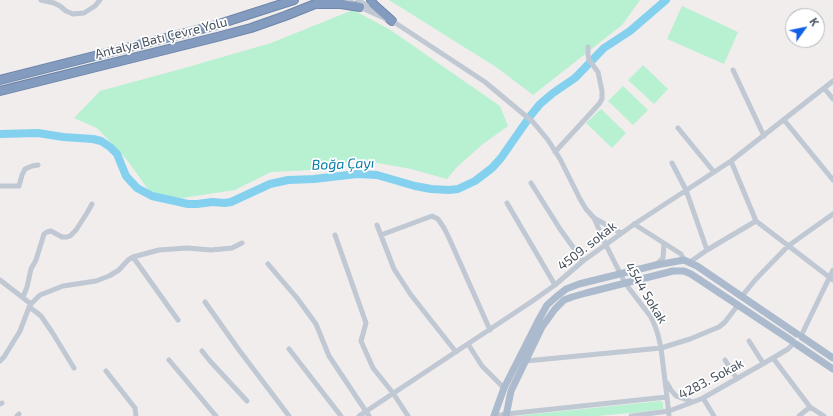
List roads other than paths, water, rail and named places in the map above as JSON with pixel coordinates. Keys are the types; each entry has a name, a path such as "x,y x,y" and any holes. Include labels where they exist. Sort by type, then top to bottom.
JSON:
{"highway":[{"name":"Antalya Batı Çevre Yolu","path":"0,80 214,26 294,0"},
{"name":"Antalya Batı Çevre Yolu","path":"0,91 217,38 251,28 325,0"},
{"path":"371,0 373,4 392,21"},
{"path":"315,4 359,3"}],"main road":[{"path":"495,416 504,388 547,305 572,287 620,273 656,265 687,261 742,296 833,358"},
{"path":"506,415 511,391 542,328 555,309 564,300 673,271 684,271 690,274 833,369"},
{"path":"794,343 792,336 799,335"}],"street":[{"path":"41,0 55,1 66,11 73,14 84,13 95,6 100,0"},
{"path":"347,0 359,3 392,21 485,82 532,122 548,140 560,159 580,199 594,218 621,233"},
{"path":"556,152 601,102 602,91 598,72 589,60 588,47"},
{"path":"733,70 764,136"},
{"name":"4509. sokak","path":"359,416 367,414 393,394 555,285 621,233 730,161 833,81"},
{"path":"824,88 833,99"},
{"path":"784,120 833,180"},
{"path":"678,128 714,172"},
{"path":"730,161 756,221 831,279"},
{"path":"672,163 686,190 707,250"},
{"path":"0,186 19,186 25,169 38,165"},
{"path":"531,183 583,262"},
{"path":"507,203 555,285"},
{"path":"23,297 31,269 36,260 44,234 51,232 62,237 70,236 80,224 92,204"},
{"path":"742,296 788,246 833,214"},
{"path":"381,235 432,216 438,219 446,233 490,330"},
{"name":"4544 Sokak","path":"594,218 625,283 651,318 658,335 669,414"},
{"path":"634,224 681,254 687,261 756,221"},
{"path":"377,225 394,269 411,295 456,352"},
{"path":"335,235 366,323 361,341 373,368 408,416"},
{"path":"0,361 20,332 30,306 40,296 63,286 109,276 119,270 128,260 133,257 159,250 187,248 211,250 232,248 242,243"},
{"path":"656,265 663,258 664,243"},
{"path":"133,257 178,320"},
{"path":"268,264 297,298 316,324 329,356 367,414"},
{"path":"799,335 808,322 831,279 833,270"},
{"path":"0,280 23,297 40,316 52,332 74,368"},
{"path":"205,302 288,416"},
{"path":"526,362 661,348 690,339 719,327 738,306"},
{"path":"749,340 763,363"},
{"name":"4283. Sokak","path":"631,416 669,414 703,398 737,379 788,349 794,343"},
{"path":"468,344 482,366 504,388"},
{"path":"289,349 341,416"},
{"path":"202,351 247,401"},
{"path":"773,358 810,407 824,416"},
{"path":"169,360 216,416"},
{"path":"725,360 737,379"},
{"path":"106,371 135,408 136,416"},
{"path":"665,379 676,396 693,402"},
{"path":"495,416 667,397"},
{"path":"703,398 714,416"},
{"path":"799,416 810,407"}],"waterway":[{"name":"Boğa Çayı","path":"0,134 38,133 101,141 117,154 126,176 137,188 152,196 188,204 231,202 270,184 288,180 314,179 357,174 377,175 431,189 458,189 475,181 492,168 540,104 575,78 604,48 630,31 666,0"}]}
